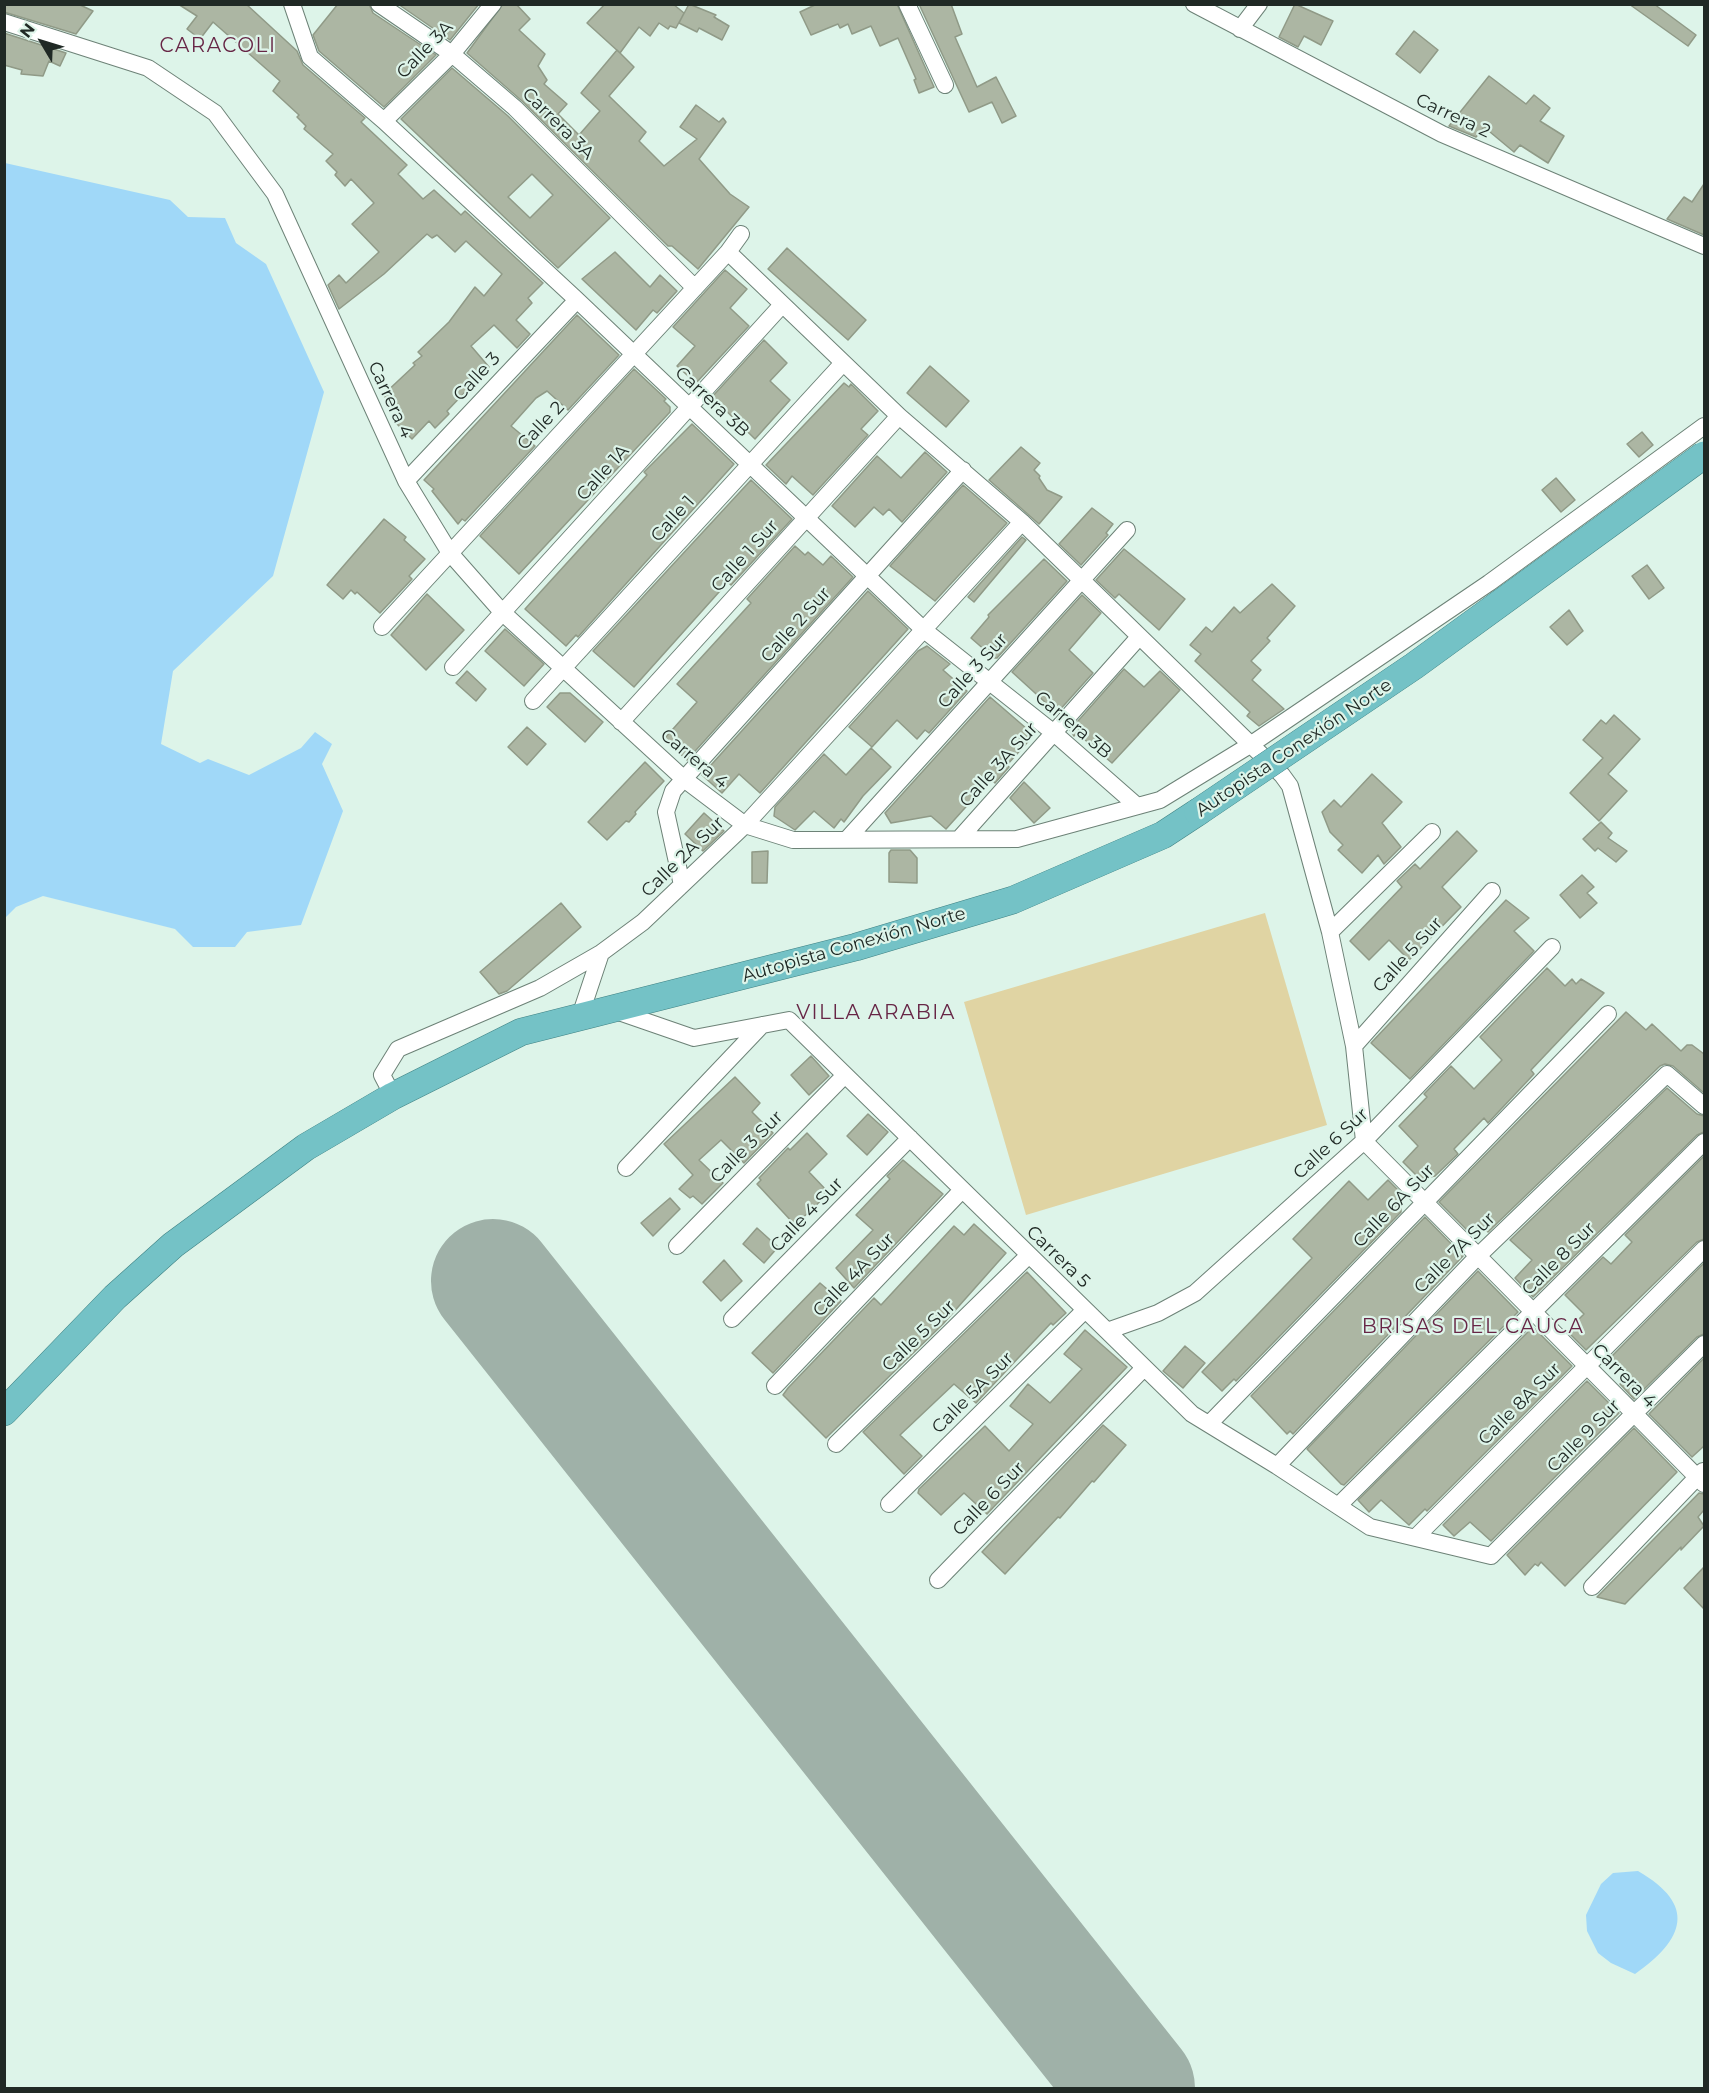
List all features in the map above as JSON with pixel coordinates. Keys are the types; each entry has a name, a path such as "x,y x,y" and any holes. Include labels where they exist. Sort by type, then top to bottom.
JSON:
{"highway":[{"name":"Autopista Conexión Norte","path":"4,1412 115,1298 173,1245 306,1147 393,1096 521,1032 856,947 1013,900 1163,836 1406,673 1704,455"}],"street":[{"name":"Carrera 3B","path":"292,4 310,57 384,121 577,300 924,630 1054,733 1136,805"},
{"name":"Carrera 3A","path":"378,4 452,54 515,108 695,288"},
{"name":"Calle 3A","path":"384,121 452,54 493,4"},
{"path":"907,4 945,85"},
{"name":"Carrera 2","path":"1194,4 1442,134 1704,246"},
{"path":"1240,29 1260,4"},
{"name":"Carrera 4","path":"4,22 148,68 215,113 275,194 406,481 450,553 502,612 684,779 745,825 793,840 1017,839 1160,800 1250,745 1489,583 1704,426"},
{"path":"741,234 728,252 899,416 1022,522 1282,775 1290,786 1330,932 1354,1046 1364,1142"},
{"name":"Calle 2","path":"382,627 728,252"},
{"name":"Calle 3","path":"406,481 577,300"},
{"name":"Calle 1A","path":"453,667 782,306"},
{"name":"Calle 1","path":"533,701 843,363"},
{"name":"Calle 1 Sur","path":"621,722 899,416"},
{"name":"Calle 2 Sur","path":"682,885 666,812 673,791 963,470"},
{"name":"Calle 2A Sur","path":"393,1096 382,1075 398,1049 540,988 601,952 643,922 745,825 1022,522"},
{"name":"Calle 3 Sur","path":"848,838 1127,530"},
{"name":"Calle 3A Sur","path":"959,839 1139,637"},
{"path":"1330,932 1432,832"},
{"name":"Calle 5 Sur","path":"1354,1046 1492,891"},
{"name":"Calle 6 Sur","path":"1107,1331 1158,1313 1195,1293 1364,1142 1552,947"},
{"path":"580,1016 601,952"},
{"name":"Carrera 5","path":"612,1010 694,1038 789,1020 1192,1414 1370,1527 1491,1556"},
{"name":"Calle 6A Sur","path":"1209,1424 1608,1014"},
{"path":"626,1168 762,1025"},
{"name":"Calle 7A Sur","path":"1277,1466 1479,1255 1667,1074 1704,1106"},
{"name":"Calle 3 Sur","path":"677,1246 845,1075"},
{"name":"Calle 4 Sur","path":"732,1319 910,1138"},
{"name":"Carrera 4","path":"1364,1142 1634,1413 1702,1477"},
{"name":"Calle 8 Sur","path":"1338,1506 1704,1142"},
{"name":"Calle 4A Sur","path":"775,1386 962,1190"},
{"name":"Calle 8A Sur","path":"1416,1537 1704,1249"},
{"name":"Calle 5 Sur","path":"836,1444 1029,1255"},
{"name":"Calle 5A Sur","path":"888,1504 1084,1310"},
{"name":"Calle 9 Sur","path":"1491,1556 1704,1344"},
{"name":"Calle 6 Sur","path":"938,1580 1144,1368"},
{"path":"1592,1587 1702,1477"}],"shaded area":[{"path":"1265,913 1327,1125 1026,1215 964,1002"}],"water":[{"path":"5,163 170,200 188,217 225,218 236,243 266,264 324,392 273,576 173,671 161,744 200,763 208,759 249,775 301,748 315,732 332,744 322,764 343,811 301,925 247,932 235,947 193,947 175,929 43,896 16,907 5,918"},
{"path":"1638,1871 1657,1884 1669,1897 1676,1909 1677,1922 1673,1935 1665,1948 1635,1974 1611,1963 1598,1953 1587,1931 1586,1915 1601,1884 1613,1873"}],"building":[{"path":"4,4 78,4 93,11 76,34 4,12"},
{"path":"178,4 246,4 297,51 303,65 365,118 361,122 407,165 398,174 423,199 434,190 461,215 465,211 543,283 528,298 532,303 516,320 530,334 517,348 494,325 471,346 489,367 447,411 449,414 435,428 429,421 412,439 393,420 401,412 383,395 415,365 413,363 422,356 418,352 449,322 475,287 484,296 502,274 466,241 455,252 437,235 432,238 427,234 384,274 339,309 328,285 339,275 346,283 379,252 352,224 374,203 351,179 345,186 335,175 337,172 326,161 333,154 304,129 306,126 297,117 299,115 273,91 280,81 213,22 200,39 187,29 197,16"},
{"path":"338,4 369,4 373,13 436,55 384,107 319,51 313,35"},
{"path":"398,4 479,4 450,40"},
{"path":"503,4 516,4 530,19 519,30 545,54 538,66 547,80 544,84 567,104 558,114 579,135 600,111 581,93 617,50 634,67 609,96 646,132 639,141 664,166 697,139 680,127 696,105 719,122 723,118 726,122 699,159 730,194 749,207 698,269 672,246 668,246 522,101 467,53"},
{"path":"605,4 673,4 684,13 676,28 670,26 668,29 659,23 650,36 639,27 620,53 587,23"},
{"path":"689,4 716,15 714,17 729,26 722,40 699,28 697,32 679,23"},
{"path":"817,4 897,4 934,87 919,93 914,80 916,79 898,38 880,46 871,26 852,34 848,24 840,28 838,24 811,35 800,12"},
{"path":"919,4 951,4 962,34 955,37 977,87 996,77 1016,116 1002,123 992,102 969,112"},
{"path":"1295,4 1333,21 1321,45 1304,36 1298,47 1279,37"},
{"path":"1629,4 1654,4 1696,35 1688,46"},
{"path":"1414,31 1438,50 1420,73 1396,54"},
{"path":"4,33 66,53 60,66 49,61 43,76 21,74 22,70 4,65"},
{"path":"452,68 508,116 610,218 558,268 401,119","holes":["532,174 553,195 530,218 508,197"]},
{"path":"1489,76 1526,104 1534,95 1550,108 1540,121 1564,136 1548,163 1520,145 1514,152 1484,127 1476,137 1449,126"},
{"path":"1704,184 1704,235 1667,219 1684,197 1692,202"},
{"path":"787,248 866,320 848,340 768,269"},
{"path":"615,252 650,287 660,275 677,291 657,313 653,310 636,330 582,279"},
{"path":"725,270 747,289 730,308 749,326 696,383 677,366 695,346 673,327"},
{"path":"577,315 619,355 568,410 547,391 536,398 511,426 535,446 465,521 462,519 458,524 432,491 434,489 424,480"},
{"path":"764,340 787,363 770,381 790,400 755,439 712,397"},
{"path":"930,366 969,401 946,427 907,393"},
{"path":"634,369 666,399 664,401 670,407 670,412 519,574 480,536"},
{"path":"844,383 849,387 851,384 878,411 861,429 868,435 813,495 792,476 786,484 766,465"},
{"path":"692,424 734,464 578,637 576,635 566,646 525,609 647,475 644,472"},
{"path":"1642,432 1653,445 1639,457 1627,444"},
{"path":"1021,447 1040,463 1034,470 1047,490 1062,497 1039,524 989,480"},
{"path":"925,452 947,472 902,522 889,509 883,515 874,507 855,527 832,506 877,456 901,478"},
{"path":"1556,478 1575,500 1561,512 1542,490"},
{"path":"751,480 792,519 731,585 728,582 634,687 593,651"},
{"path":"963,485 1007,523 935,601 890,566"},
{"path":"1092,508 1113,524 1106,533 1108,535 1081,565 1059,544"},
{"path":"384,519 406,537 404,540 425,559 409,576 412,579 380,613 357,592 355,594 351,590 343,599 327,585"},
{"path":"1022,537 1026,540 974,602 968,597"},
{"path":"795,546 805,555 808,552 823,565 831,556 853,577 687,760 664,739 697,702 677,684 751,603 747,599"},
{"path":"1124,549 1185,599 1159,630 1119,594 1115,598 1096,580"},
{"path":"1044,559 1067,581 997,658 994,658 971,638 989,617 988,615"},
{"path":"1647,565 1664,588 1649,599 1632,576"},
{"path":"1272,584 1295,606 1267,638 1270,641 1251,661 1261,670 1252,680 1284,709 1259,726 1247,716 1250,712 1195,661 1201,654 1190,645 1206,627 1212,632 1234,607 1240,613"},
{"path":"868,591 908,629 760,793 739,774 722,793 702,775"},
{"path":"427,594 464,630 426,670 391,635"},
{"path":"1082,595 1101,613 1069,650 1093,673 1057,713 1012,672"},
{"path":"1569,610 1583,631 1567,645 1550,627"},
{"path":"505,629 544,664 524,686 485,651"},
{"path":"927,646 950,664 943,670 967,691 929,733 925,730 917,739 897,720 872,747 849,727 918,651"},
{"path":"1124,669 1144,687 1160,671 1180,690 1112,763 1077,733 1074,736 1070,730"},
{"path":"467,671 486,689 476,701 456,683"},
{"path":"560,693 570,693 603,722 585,742 547,707"},
{"path":"990,697 1034,735 1007,765 1009,767 995,783 991,779 946,829 931,816 891,823 885,813"},
{"path":"1614,715 1640,739 1608,774 1627,791 1599,821 1570,793 1603,758 1583,740 1601,720 1606,724"},
{"path":"527,727 546,744 527,765 508,747"},
{"path":"871,748 891,767 863,796 844,822 841,819 834,828 814,811 795,830 774,816 775,807 824,754 846,775"},
{"path":"645,762 664,781 635,812 636,814 629,822 626,821 607,840 588,822"},
{"path":"1372,774 1402,802 1382,823 1401,847 1384,864 1378,855 1362,873 1338,850 1343,845 1330,832 1322,812 1334,800 1341,807"},
{"path":"1024,782 1050,808 1034,823 1010,798"},
{"path":"704,813 724,831 703,851 685,834"},
{"path":"1601,822 1612,833 1608,838 1627,851 1616,862 1598,848 1595,851 1583,839"},
{"path":"1457,831 1477,851 1442,887 1461,907 1409,960 1389,940 1369,960 1350,941 1402,887 1397,881 1415,864 1420,869"},
{"path":"891,850 910,850 917,858 917,883 889,882 889,853"},
{"path":"768,851 767,883 752,883 752,852"},
{"path":"1582,875 1594,887 1587,893 1597,903 1580,918 1560,895"},
{"path":"1506,900 1529,918 1514,931 1534,951 1410,1079 1371,1043"},
{"path":"561,903 581,927 507,991 499,994 480,972"},
{"path":"1547,968 1565,986 1572,979 1576,984 1581,979 1604,993 1531,1070 1534,1074 1488,1123 1484,1118 1454,1149 1458,1154 1435,1176 1420,1179 1403,1162 1418,1146 1399,1126 1427,1097 1424,1094 1451,1066 1474,1089 1502,1060 1480,1037"},
{"path":"1626,1012 1646,1030 1652,1024 1681,1051 1687,1045 1692,1045 1704,1054 1704,1093 1673,1066 1665,1064 1660,1066 1488,1232 1484,1229 1475,1238 1439,1202"},
{"path":"811,1056 829,1076 809,1095 791,1075"},
{"path":"735,1077 760,1103 752,1112 773,1133 744,1163 721,1140 699,1160 723,1183 702,1204 679,1189 693,1175 664,1144"},
{"path":"1667,1088 1697,1114 1704,1116 1704,1132 1697,1135 1533,1297 1515,1278 1532,1260 1510,1240"},
{"path":"868,1114 888,1132 867,1155 847,1136"},
{"path":"807,1133 827,1154 809,1172 829,1193 795,1225 757,1184 761,1180 759,1178 788,1148 790,1150"},
{"path":"1704,1156 1704,1239 1697,1242 1586,1350 1567,1331 1584,1314 1565,1295 1603,1257 1611,1264 1632,1242 1625,1235"},
{"path":"903,1160 943,1194 854,1288 836,1268 873,1230 856,1215 890,1179 887,1176"},
{"path":"1388,1180 1401,1193 1401,1212 1236,1381 1234,1379 1222,1391 1202,1372 1312,1258 1293,1239 1349,1181 1368,1200"},
{"path":"670,1198 680,1209 653,1236 641,1223"},
{"path":"1425,1217 1463,1256 1293,1434 1290,1431 1287,1434 1251,1396"},
{"path":"974,1224 1006,1253 943,1324 826,1438 783,1395 874,1298 881,1305 954,1226 964,1235"},
{"path":"757,1228 778,1247 764,1263 743,1244"},
{"path":"724,1260 742,1281 721,1301 703,1282"},
{"path":"1704,1263 1704,1334 1697,1337 1634,1399 1620,1384 1627,1376 1610,1358"},
{"path":"1478,1271 1518,1312 1344,1485 1341,1484 1307,1449"},
{"path":"1027,1272 1066,1313 1053,1325 1051,1323 976,1403 954,1384 900,1435 922,1456 904,1474 863,1432"},
{"path":"820,1283 841,1301 773,1373 752,1353"},
{"path":"1533,1327 1572,1366 1427,1511 1425,1509 1409,1525 1381,1500 1369,1512 1358,1500"},
{"path":"1085,1330 1127,1367 987,1514 964,1493 941,1515 918,1493 919,1489 985,1426 1009,1451 1033,1424 1010,1406 1028,1384 1050,1403 1082,1369 1064,1354"},
{"path":"1185,1346 1205,1363 1183,1388 1163,1371"},
{"path":"1704,1358 1704,1446 1692,1457 1649,1414"},
{"path":"1587,1381 1619,1413 1491,1541 1470,1522 1454,1536 1443,1525"},
{"path":"1103,1425 1126,1445 1094,1482 1092,1481 1060,1518 1058,1517 1005,1574 982,1552"},
{"path":"1634,1428 1677,1472 1565,1586 1541,1562 1538,1566 1535,1564 1525,1575 1507,1555"},
{"path":"1699,1493 1704,1494 1704,1510 1698,1517 1704,1526 1681,1550 1681,1547 1625,1604 1597,1597"},
{"path":"1704,1567 1704,1609 1684,1588"}],"runway":[{"path":"493,1281 1133,2088"}],"district":[{"name":"CARACOLI","path":"218,46"},
{"name":"VILLA ARABIA","path":"876,1013"},
{"name":"BRISAS DEL CAUCA","path":"1473,1327"}]}
